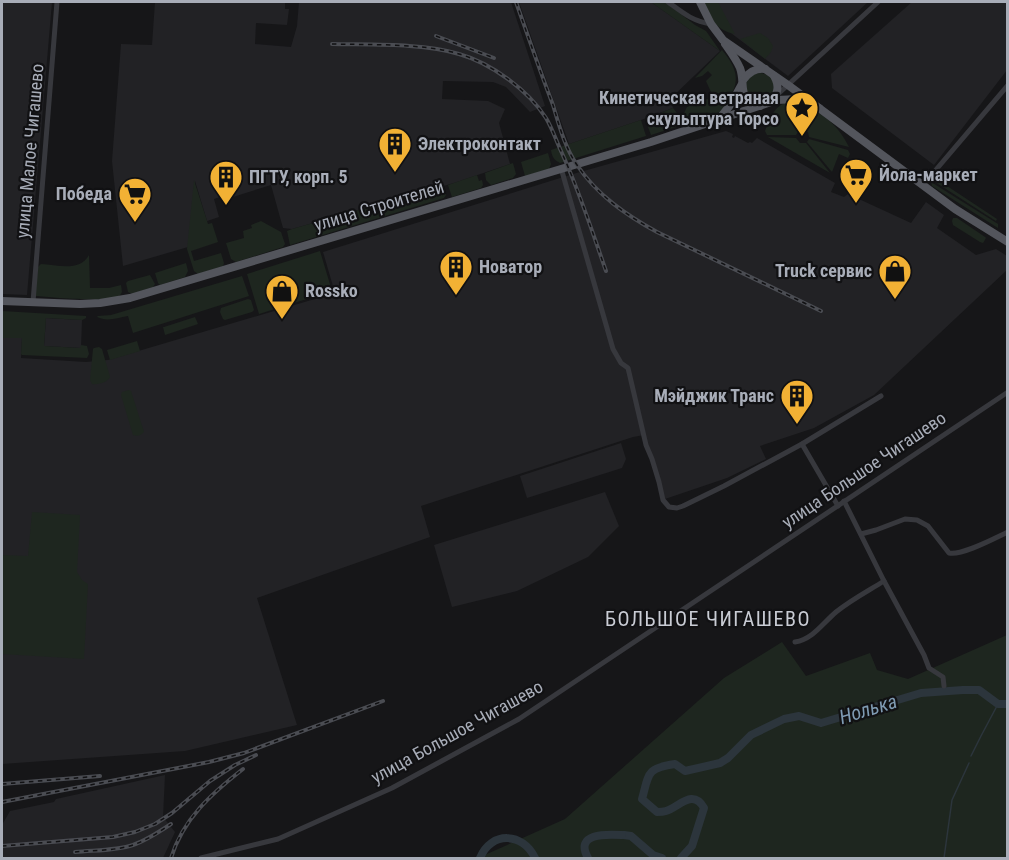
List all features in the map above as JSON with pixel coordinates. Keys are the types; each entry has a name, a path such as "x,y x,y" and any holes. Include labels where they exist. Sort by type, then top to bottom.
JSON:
{"main road":[{"path":"700,2 711,24 740,68 742,90 747,100 756,105 792,99 819,108"},
{"path":"723,40 788,85 955,209 1008,242"},
{"path":"718,120 731,104 750,72 755,70 768,72 777,84 778,88 768,102"},
{"name":"улица Строителей","path":"2,301 100,303 130,298 718,120 768,102"}],"street":[{"name":"улица Малое Чигашево","path":"33,302 57,2"},
{"path":"668,2 690,18 711,24"},
{"name":"улица Строителей","path":"768,102 878,2"},
{"path":"923,185 1008,85"},
{"path":"561,168 613,349 621,363 628,368 642,434 663,500 669,507 683,506 724,486 802,444 880,396"},
{"name":"улица Большое Чигашево","path":"201,858 278,839 392,788 519,719 1008,392"},
{"path":"802,444 838,506"},
{"path":"844,501 929,668 943,677 944,686"},
{"path":"861,534 905,519 917,520 928,526 949,553 953,554 1008,532"},
{"path":"795,642 803,641 819,630 837,612 884,581"}],"shaded area":[{"path":"2,2 52,2 27,295 2,294"},
{"path":"155,2 285,2 285,9 289,9 287,25 256,23 255,44 291,47 297,26 299,2 511,2 545,106 530,112 506,87 493,82 443,81 442,99 488,101 505,109 499,123 510,164 454,183 292,229 283,228 271,185 233,197 231,193 214,199 219,217 207,221 195,181 188,247 123,266 112,161 121,44 152,45"},
{"path":"519,2 651,2 720,51 670,99 673,108 569,144"},
{"path":"651,2 665,2 706,31 720,51"},
{"path":"702,2 718,2 735,34 718,26"},
{"path":"708,2 868,2 788,76 719,24"},
{"path":"912,2 1007,2 1007,70 934,165 832,88 831,74"},
{"path":"760,33 768,38 773,46 765,59 740,39"},
{"path":"722,50 732,65 736,81 732,93 721,96 711,92 706,81 712,75 708,71 695,78"},
{"path":"760,73 770,77 774,87 770,97 760,101 750,97 746,87 750,77"},
{"path":"707,99 729,100 720,112 686,124 682,117 687,107"},
{"path":"787,102 806,107 824,116 838,130 849,147 809,137 808,132 804,130 796,135 767,135 765,131 773,114 778,107"},
{"path":"673,108 677,113 676,127 651,135 645,119"},
{"path":"641,120 646,136 560,163 553,156 551,150"},
{"path":"726,131 733,134 732,137 735,136 748,143 752,143 757,138 835,183 831,192 844,197 848,194 911,223 926,202 944,215 937,228 976,255 996,249 1007,256 1007,270 874,395 814,428 760,446 766,459 727,478 665,499 644,435 633,437 421,506 430,537 257,598 297,725 185,751 2,764 2,338 22,338 21,358 86,362 108,360 335,293 323,252 573,174"},
{"path":"768,137 796,138 800,143 806,143 830,173"},
{"path":"809,139 848,150 850,154 848,158 839,154 832,172 807,142"},
{"path":"548,153 551,164 549,169 525,176 521,162"},
{"path":"513,163 516,174 513,178 491,185 486,180 485,173"},
{"path":"477,175 479,181 482,180 481,188 452,197 448,185"},
{"path":"935,176 997,219 996,221 932,180"},
{"path":"194,180 208,224 212,223 218,242 191,251 194,261 221,253 224,263 223,266 198,274 194,271 187,249"},
{"path":"931,182 998,224 998,228 932,186"},
{"path":"443,186 446,195 444,198 290,245 287,231 292,229"},
{"path":"953,218 957,218 985,237 983,243 953,225"},
{"path":"261,221 281,232 285,244 283,247 236,262 231,259 226,243 244,238 243,231"},
{"path":"320,251 332,291 259,314 247,274"},
{"path":"89,255 90,288 109,288 121,285 120,296 92,299 35,296 38,267 41,264 74,266 80,264"},
{"path":"186,263 188,271 185,277 160,285 158,283 155,273"},
{"path":"150,275 155,284 153,287 132,294 128,292 126,283 128,281"},
{"path":"242,276 249,296 133,333 128,316 108,319 97,317 111,315"},
{"path":"251,300 254,310 252,312 223,319 221,308"},
{"path":"2,311 86,316 82,320 46,318 44,346 80,348 81,345 87,346 89,354 87,358 22,355 22,338 2,338"},
{"path":"195,317 198,324 165,335 163,327"},
{"path":"46,318 82,320 81,348 44,346"},
{"path":"137,341 140,351 110,360 107,350"},
{"path":"99,347 102,349 110,377 102,383 92,384 90,380 93,349"},
{"path":"129,390 144,432 138,436 133,435 121,395 122,392"},
{"path":"621,443 626,459 622,468 527,498 520,476"},
{"path":"605,492 619,526 588,557 517,591 452,607 434,545"},
{"path":"32,512 80,515 77,572 88,584 84,659 2,654 2,555 28,556"},
{"path":"1007,635 1007,858 478,858 565,819 724,678 782,642 806,676 870,653 877,670 908,679"},
{"path":"165,775 163,817 175,832 163,858 2,858 2,825 10,811"}],"waterway":[{"name":"Нолька","path":"681,858 692,846 704,808 700,802 691,799 666,811 657,812 642,799 648,778 654,770 675,764 685,771 720,763 751,735 784,719 799,716 821,723 921,693 979,690 998,704 1008,704"},
{"path":"971,756 998,704"},
{"path":"944,858 952,800 969,763"},
{"name":"Нолька","path":"588,858 585,850 588,839 601,835 622,835"},
{"name":"Нолька","path":"624,835 631,836 653,855 662,858"},
{"name":"Нолька","path":"480,858 492,843 507,838 523,843 535,858"}],"railway":[{"path":"516,2 566,144 577,165 594,186 623,211 657,232 821,311"},
{"path":"436,36 494,58"},
{"path":"332,44 397,45 445,50 484,64 519,88 538,108 550,126 568,166 606,271"},
{"path":"2,802 209,762 244,753 383,701"},
{"path":"2,846 113,837 135,832 155,824 172,813 210,781 256,755"},
{"path":"171,858 176,844 191,819 209,798 243,769"},
{"path":"2,784 100,776"},
{"path":"75,852 133,845 171,824"}],"place":[{"name":"Кинетическая ветряная скульптура Торсо","path":"802,137"},
{"name":"Электроконтакт","path":"395,173"},
{"name":"Йола-маркет","path":"856,204"},
{"name":"ПГТУ, корп. 5","path":"226,206"},
{"name":"Победа","path":"135,223"},
{"name":"Новатор","path":"456,296"},
{"name":"Truck сервис","path":"895,300"},
{"name":"Rossko","path":"282,320"},
{"name":"Мэйджик Транс","path":"797,425"}],"district":[{"name":"БОЛЬШОЕ ЧИГАШЕВО","path":"708,619"}]}
